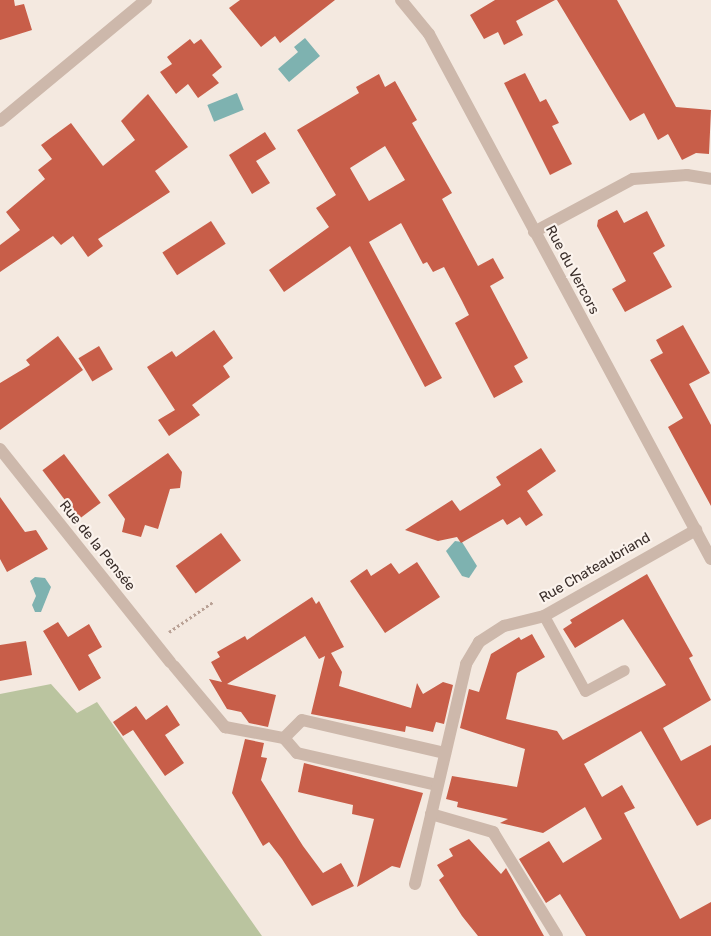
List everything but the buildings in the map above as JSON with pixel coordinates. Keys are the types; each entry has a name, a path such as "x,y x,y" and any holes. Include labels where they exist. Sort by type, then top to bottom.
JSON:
{"street":[{"path":"0,121 146,0"},
{"name":"Rue du Vercors","path":"401,0 429,34 711,559"},
{"path":"534,232 633,179 687,175 711,179"},
{"name":"Rue de la Pensée","path":"0,449 154,642 225,727 284,738"},
{"name":"Rue Chateaubriand","path":"415,884 466,664 479,642 504,626 544,616 696,530"},
{"path":"437,785 297,753 284,738 302,720 445,753"},
{"path":"431,814 493,832 557,936"}],"lane":[{"path":"544,616 586,692 624,670"}],"path":[{"path":"154,642 214,602"}],"green space":[{"path":"51,684 77,713 97,702 262,936 0,936 0,694"}],"water":[{"path":"305,38 320,56 289,82 278,69 298,52 294,47"},
{"path":"237,93 244,110 214,122 207,105"},
{"path":"455,541 462,542 477,566 469,578 462,576 446,551"},
{"path":"35,577 45,578 51,587 41,612 35,612 32,605 36,596 30,581"}]}
